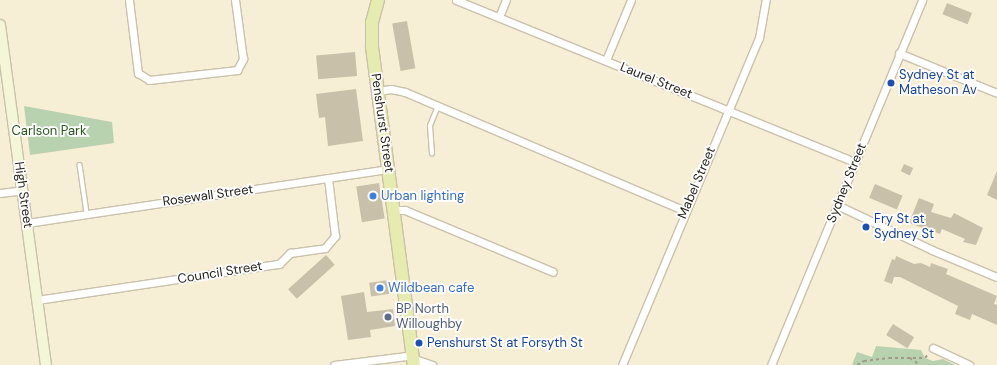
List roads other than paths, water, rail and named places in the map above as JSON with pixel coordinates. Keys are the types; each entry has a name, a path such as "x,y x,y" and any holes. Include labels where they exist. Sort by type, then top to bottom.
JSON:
{"main road":[{"name":"Penshurst Street","path":"378,0 371,34 414,362"}],"street":[{"path":"129,0 138,73 149,80 237,70 243,59 235,0"},
{"name":"Laurel Street","path":"456,0 855,162"},
{"path":"498,17 506,0"},
{"path":"606,60 631,0"},
{"name":"Mabel Street","path":"622,365 727,110 759,38 766,0"},
{"name":"Sydney Street","path":"771,365 922,0"},
{"name":"High Street","path":"0,25 46,365"},
{"path":"899,53 997,93"},
{"path":"378,90 405,92 685,211"},
{"name":"Rosewall Street","path":"27,223 388,169"},
{"name":"Council Street","path":"37,300 279,264 290,254 325,248 335,236 328,178"},
{"path":"0,193 23,190"},
{"path":"838,205 932,250 997,277"},
{"path":"394,210 405,210 553,272"},
{"path":"933,348 970,365"},
{"path":"334,365 354,364 406,356 414,362 432,365"}],"lane":[{"path":"432,154 430,126 438,106"},
{"path":"80,165 87,214"}],"place":[{"name":"Sydney St at Matheson Av","path":"891,83"},
{"name":"Urban lighting","path":"373,196"},
{"name":"Fry St at Sydney St","path":"866,227"},
{"name":"Wildbean cafe","path":"380,288"},
{"name":"BP North Willoughby","path":"388,317"},
{"name":"Penshurst St at Forsyth St","path":"419,343"}],"park label":[{"name":"Carlson Park","path":"49,131"}]}
